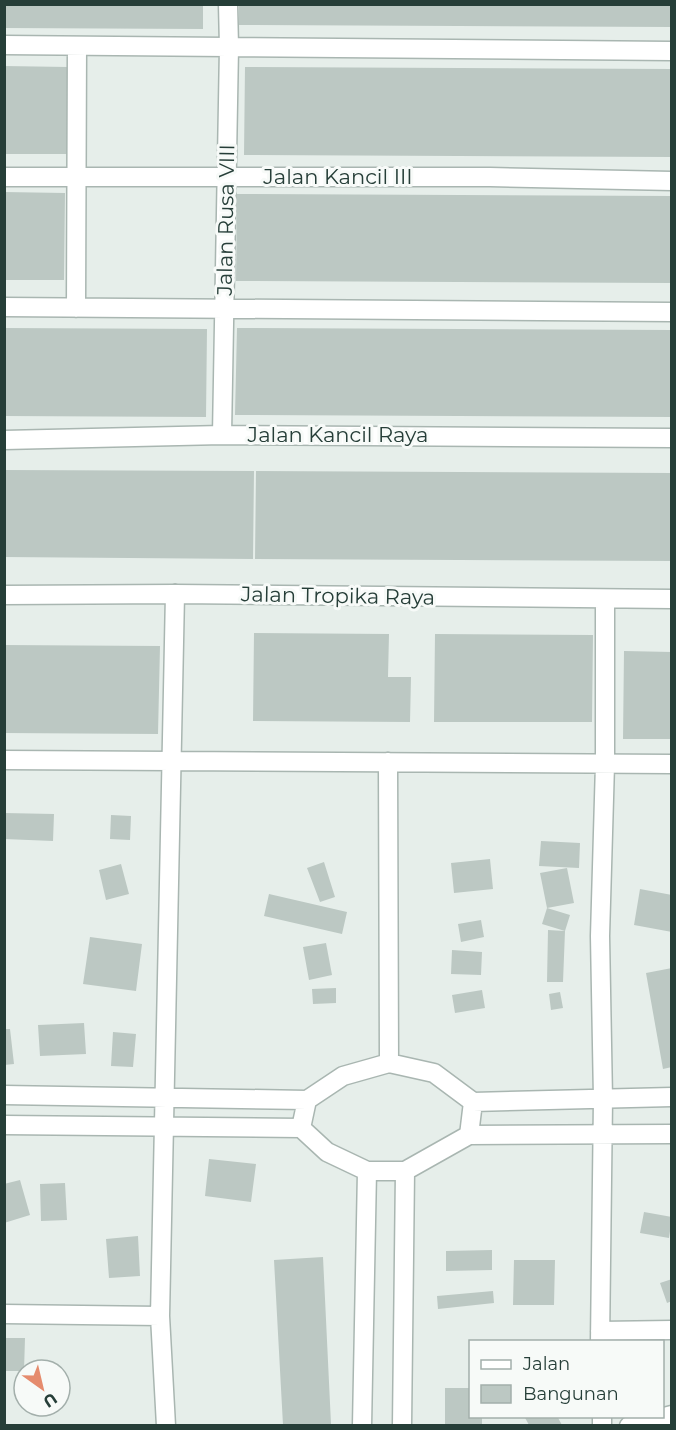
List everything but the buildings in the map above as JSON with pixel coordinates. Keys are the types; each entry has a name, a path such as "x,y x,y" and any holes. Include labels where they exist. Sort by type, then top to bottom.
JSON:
{"street":[{"name":"Jalan Rusa VIII","path":"222,435 228,4"},
{"path":"4,45 672,51"},
{"path":"76,308 77,45"},
{"name":"Jalan Kancil III","path":"4,177 490,177 672,181"},
{"path":"4,307 672,312"},
{"name":"Jalan Kancil Raya","path":"4,440 222,435 672,438"},
{"path":"166,1425 160,1316 175,594"},
{"name":"Jalan Tropika Raya","path":"4,596 175,594 672,599"},
{"path":"605,599 605,764 600,936 603,1099 600,1336 672,1330"},
{"path":"4,760 672,764"},
{"path":"388,762 389,1063"},
{"path":"4,1095 307,1100 343,1076 389,1063 434,1073 473,1102 672,1097"},
{"path":"301,1128 307,1100"},
{"path":"470,1135 473,1102"},
{"path":"4,1125 301,1128 327,1152 367,1171 405,1171 470,1135 672,1134"},
{"path":"362,1425 367,1171"},
{"path":"402,1425 405,1171"},
{"path":"4,1314 160,1316"},
{"path":"629,1425 659,1418"}]}
